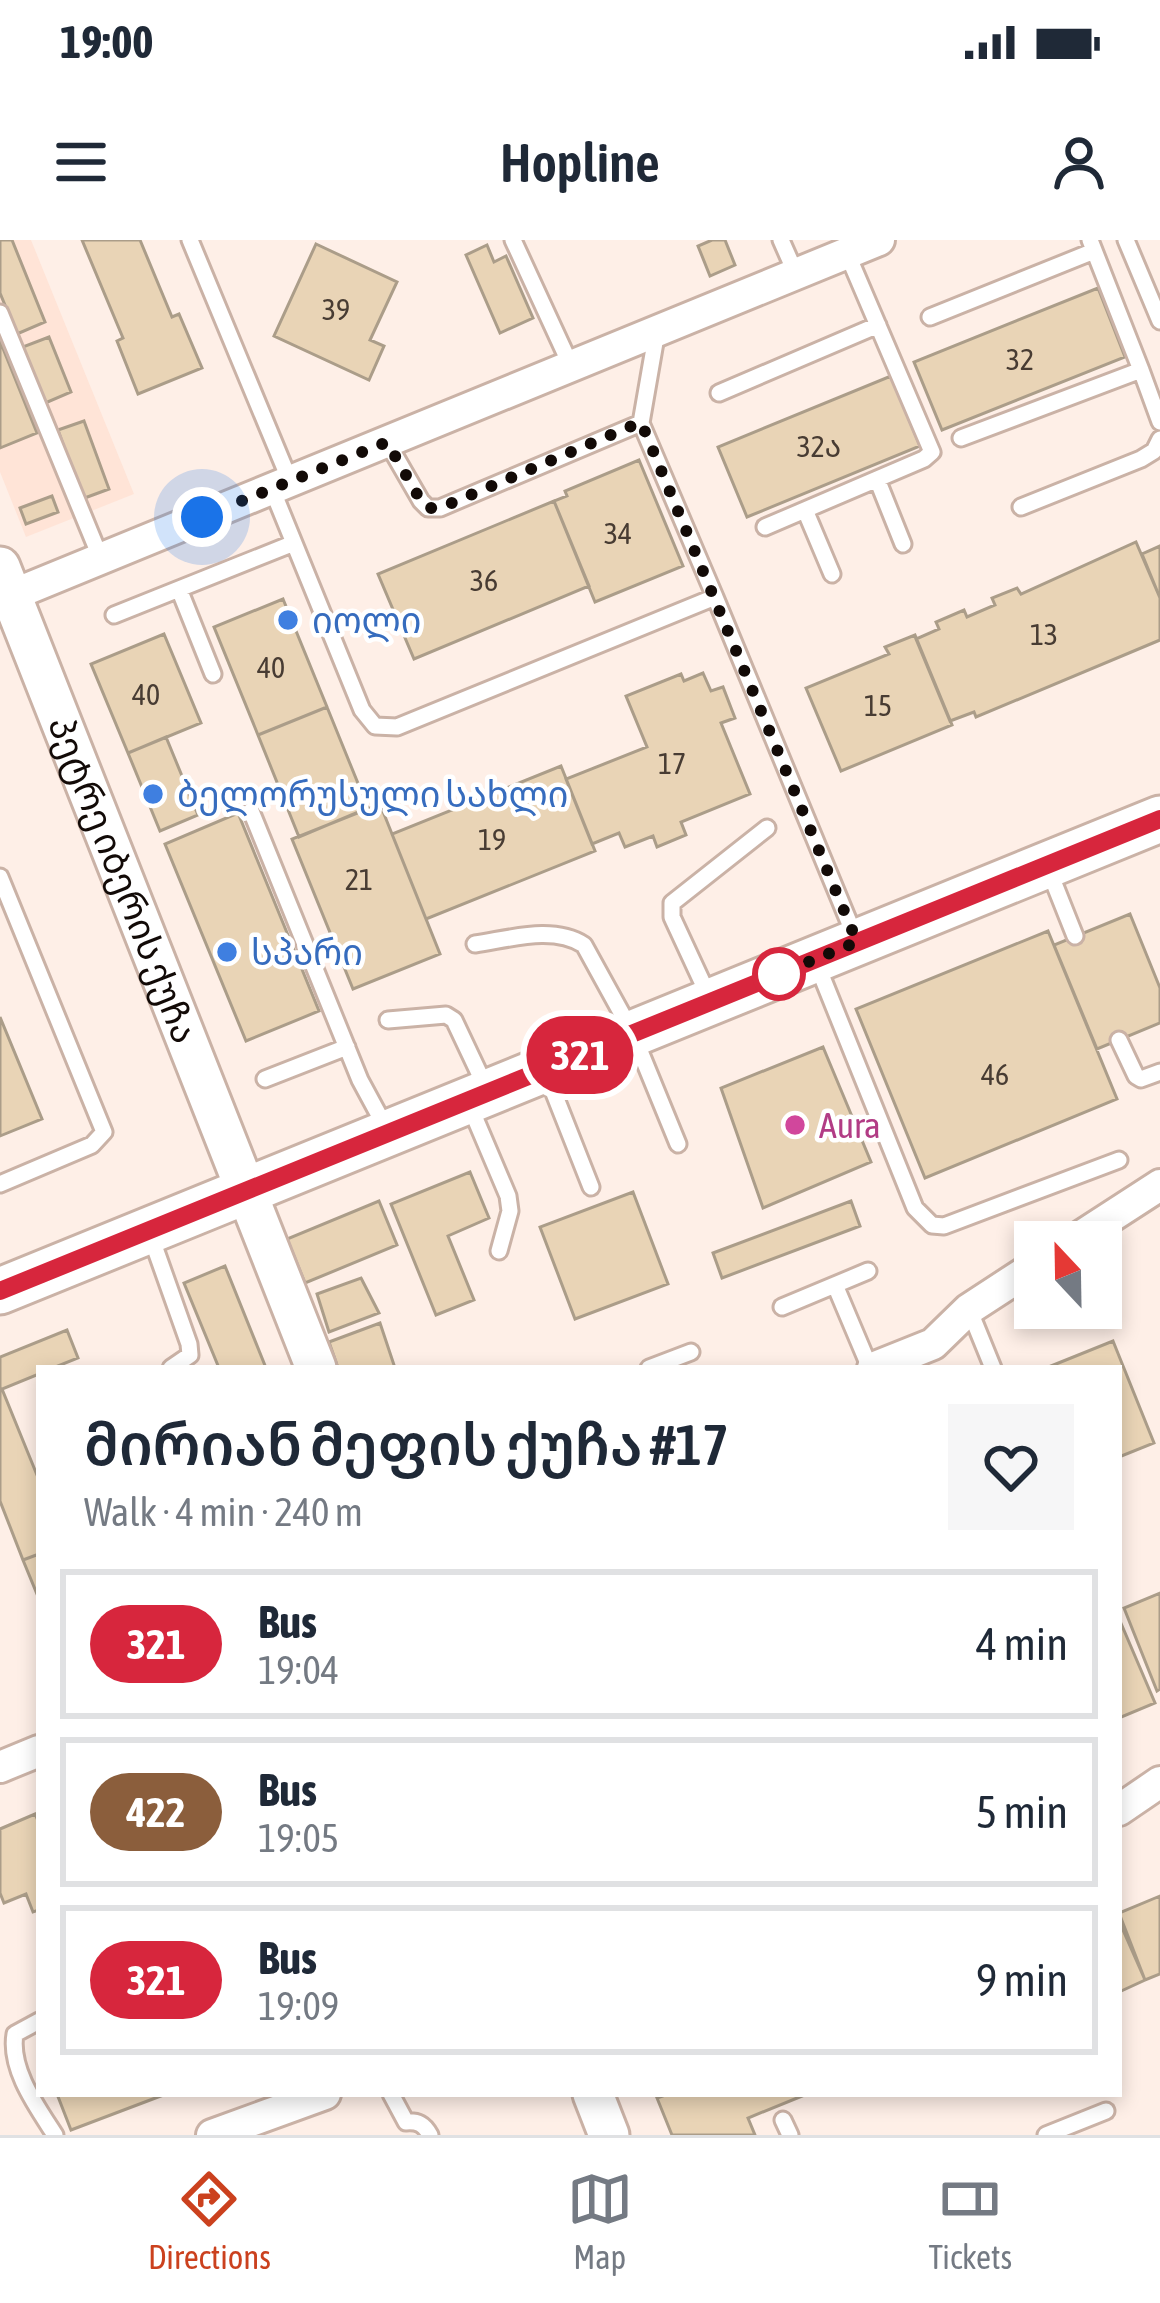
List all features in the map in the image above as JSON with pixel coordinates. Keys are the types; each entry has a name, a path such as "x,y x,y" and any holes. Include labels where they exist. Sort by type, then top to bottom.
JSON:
{"main road":[{"path":"0,1291 1160,819"}],"street":[{"path":"4,587 101,559 879,240"},
{"name":"პეტრე იბერის ქუჩა","path":"4,587 249,1190 315,1365"},
{"path":"1104,1221 1160,1185"},
{"path":"880,1365 933,1344 969,1309 1014,1280"},
{"path":"0,1767 36,1752"},
{"path":"1122,1808 1158,1788"},
{"path":"212,2135 317,2097"},
{"path":"594,2097 609,2135"}],"lane":[{"path":"190,240 281,485 294,543 362,710 375,726 386,728 715,597"},
{"path":"513,240 572,366"},
{"path":"781,240 796,274"},
{"path":"1126,240 1160,321"},
{"path":"930,317 1092,246 1160,422"},
{"path":"765,527 932,452 848,253"},
{"path":"0,313 101,559"},
{"path":"718,392 878,325"},
{"path":"657,331 641,422 857,942"},
{"path":"962,438 1141,370"},
{"path":"387,442 421,501 428,508 440,508 641,422"},
{"path":"1021,507 1141,459 1154,451 1160,439"},
{"path":"877,479 903,544"},
{"path":"805,509 832,574"},
{"path":"114,615 294,543"},
{"path":"179,589 213,674"},
{"path":"251,811 346,1047 388,1133"},
{"path":"711,1002 672,917 672,903 767,828"},
{"path":"1046,865 1076,936"},
{"path":"0,878 104,1132 92,1145 0,1184"},
{"path":"475,944 550,934 572,937 584,945 633,1034 678,1144"},
{"path":"815,959 922,1219 944,1226 1119,1160"},
{"path":"388,1020 446,1015 454,1020 508,1196 510,1211 499,1251"},
{"path":"1119,1040 1136,1076 1141,1079 1160,1072"},
{"path":"265,1079 346,1047"},
{"path":"544,1070 591,1187"},
{"path":"149,1231 189,1344 190,1355 175,1365"},
{"path":"782,1306 868,1271"},
{"path":"836,1285 871,1365"},
{"path":"969,1309 992,1365"},
{"path":"657,1365 691,1352"},
{"path":"36,2023 15,2034 13,2052 34,2102 55,2135"},
{"path":"392,2097 399,2115 406,2122 426,2126 430,2135"},
{"path":"1046,2135 1106,2111"}],"shaded area":[{"path":"0,240 31,240 134,494 26,537 0,472"}],"building":[{"path":"0,240 12,240 45,322 17,334 0,293"},
{"path":"82,240 140,240 172,317 179,314 202,368 138,394 117,341 123,338"},
{"path":"725,240 735,265 710,276 698,246"},
{"path":"316,244 397,282 370,340 384,346 369,380 274,336"},
{"path":"487,245 494,262 506,256 533,318 500,333 466,255"},
{"path":"1098,288 1125,357 942,430 914,362"},
{"path":"49,337 71,392 43,404 20,348"},
{"path":"0,341 37,433 0,448"},
{"path":"891,376 920,446 747,517 718,447"},
{"path":"84,421 109,489 82,499 58,430"},
{"path":"639,460 683,566 595,602 554,501 567,496 565,491"},
{"path":"52,496 58,512 26,524 20,508"},
{"path":"554,501 589,586 414,659 378,574"},
{"path":"1136,542 1160,598 1160,640 976,717 974,712 950,721 916,639 939,629 936,622 964,610 967,617 995,605 992,598 1017,588 1021,594"},
{"path":"1160,546 1160,598 1142,554"},
{"path":"283,599 327,707 258,735 214,627"},
{"path":"164,634 201,723 128,753 91,664"},
{"path":"915,635 952,725 841,771 806,688 889,654 885,647"},
{"path":"703,673 711,691 723,687 735,718 721,723 750,794 681,822 686,835 657,847 653,836 625,847 619,833 592,844 566,779 647,747 626,696 681,674 684,681"},
{"path":"327,707 368,808 299,837 258,735"},
{"path":"166,737 198,815 160,831 128,753"},
{"path":"561,766 595,851 426,919 392,834"},
{"path":"380,804 440,954 353,989 292,839"},
{"path":"238,813 319,1011 246,1041 165,844"},
{"path":"1130,914 1160,988 1160,1023 1097,1049 1054,945"},
{"path":"1048,931 1117,1099 925,1178 856,1009"},
{"path":"0,1017 42,1119 0,1136"},
{"name":"Aura","path":"823,1047 871,1162 763,1208 721,1088"},
{"path":"470,1172 489,1218 448,1236 474,1300 436,1315 391,1204"},
{"path":"633,1192 668,1284 575,1319 540,1227"},
{"path":"379,1201 397,1245 305,1283 287,1239"},
{"path":"851,1201 860,1226 722,1278 713,1253"},
{"path":"225,1266 265,1365 218,1365 184,1283"},
{"path":"361,1278 379,1313 329,1332 317,1294"},
{"path":"380,1323 394,1365 337,1365 329,1342"},
{"path":"67,1330 78,1358 60,1365 36,1365 36,1375 2,1389 36,1473 36,1555 23,1560 0,1501 0,1357"},
{"path":"1113,1341 1154,1443 1122,1456 1122,1365 1053,1365"},
{"path":"36,1555 36,1592 23,1560"},
{"path":"1160,1593 1160,1689 1157,1691 1124,1608"},
{"path":"1122,1626 1155,1703 1122,1717"},
{"path":"36,1816 36,1911 26,1894 4,1903 0,1829"},
{"path":"1160,1896 1160,1974 1145,1980 1122,1912"},
{"path":"1122,1928 1145,1980 1122,1991"},
{"path":"58,2097 158,2097 71,2130"},
{"path":"800,2097 748,2118 755,2135 672,2135 657,2098"}],"bus line":[{"name":"321","path":"0,1291 1160,819"}],"place":[{"name":"იოლი","path":"288,620"},
{"name":"ბელორუსული სახლი","path":"153,794"},
{"name":"სპარი","path":"227,952"},
{"name":"Aura","path":"795,1125"}],"route":[{"path":"202,517 387,442 421,501 428,508 440,508 641,422 857,942 779,974"}]}
